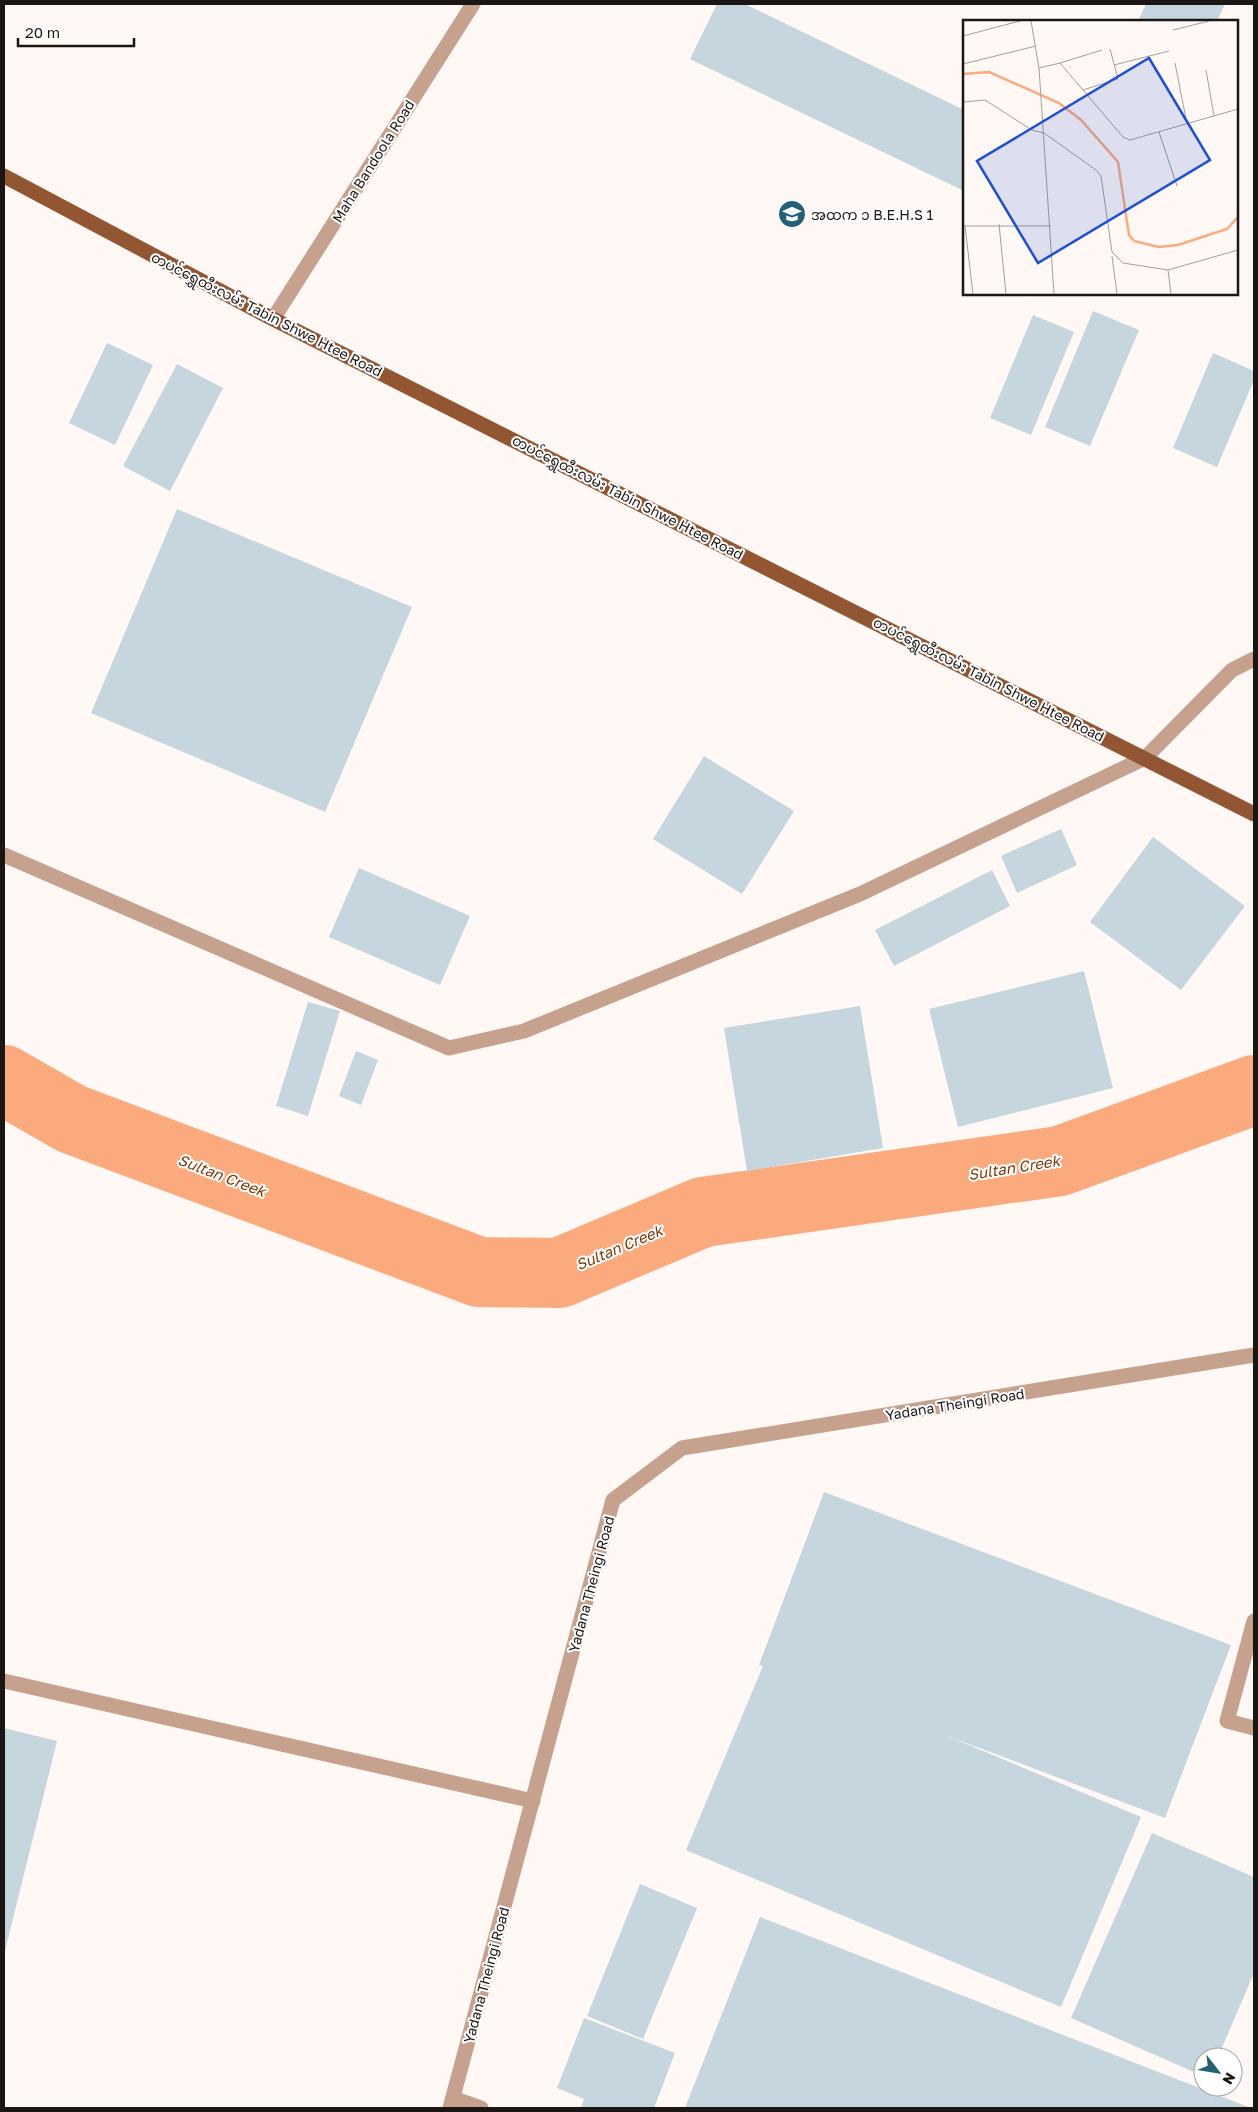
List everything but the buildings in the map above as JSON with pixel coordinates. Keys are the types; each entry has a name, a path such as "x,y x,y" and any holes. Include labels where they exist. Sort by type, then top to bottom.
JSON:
{"main road":[{"name":"တပင်ရွှေထီးလမ်း Tabin Shwe Htee Road","path":"4,176 273,318 1254,814"}],"street":[{"name":"Maha Bandoola Road","path":"273,318 473,4"},
{"path":"4,855 449,1048 524,1031 860,894 1145,758 1232,670 1254,658"},
{"name":"Yadana Theingi Road","path":"452,2103 613,1500 682,1448 1254,1355"},
{"path":"1254,1621 1227,1721 1254,1728"},
{"path":"4,1681 533,1801"},
{"path":"452,2103 481,2108"}],"waterway":[{"name":"Sultan Creek","path":"4,1080 72,1119 479,1272 559,1273 703,1212 1060,1161 1254,1090"}],"place":[{"name":"အထက ၁ B.E.H.S 1","path":"792,214"}]}
